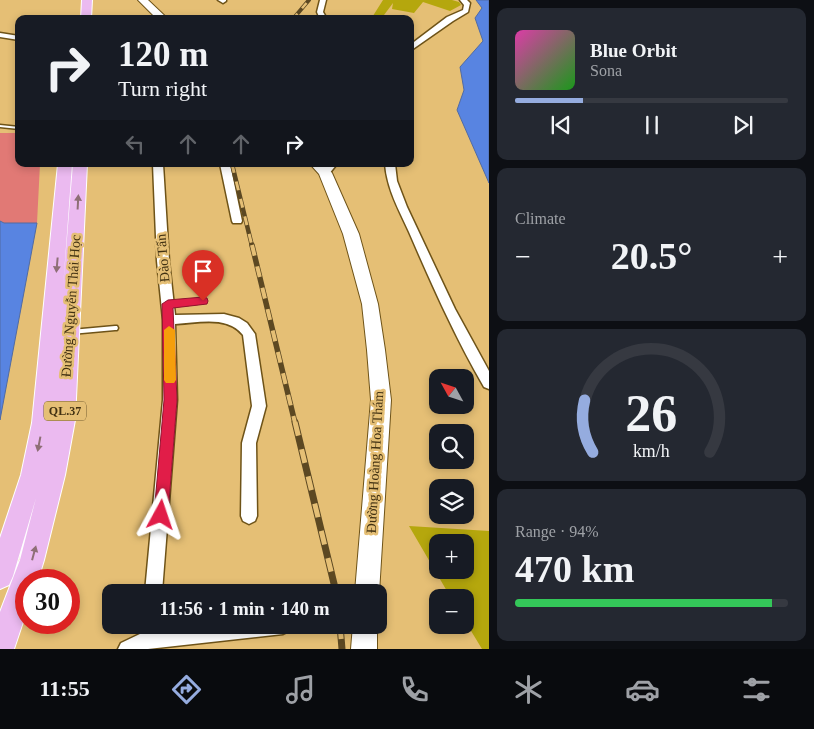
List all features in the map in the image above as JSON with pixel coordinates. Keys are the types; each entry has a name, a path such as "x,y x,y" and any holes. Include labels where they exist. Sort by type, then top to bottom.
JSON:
{"main road":[{"path":"86,0 86,15"},
{"name":"Đường Nguyễn Thái Học","path":"0,576 32,475 43,423 65,167"},
{"name":"Đường Nguyễn Thái Học","path":"0,649 32,560 54,475 64,420 80,167"}],"street":[{"path":"143,0 159,15"},
{"path":"322,15 320,12 323,0"},
{"path":"414,46 466,11 468,4 464,0"},
{"path":"0,35 15,37"},
{"name":"Đào Tấn","path":"155,584 170,400 169,320 163,261 158,167"},
{"path":"227,167 237,221"},
{"name":"Đường Hoàng Hoa Thám","path":"325,167 351,234 370,304 381,400 368,584"},
{"path":"390,167 400,203 454,318 489,383"},
{"path":"169,320 224,318 242,324 249,334 259,406 249,444 250,516"},
{"path":"127,649 148,634"},
{"path":"364,649 365,634"}],"lane":[{"path":"0,126 15,128"},
{"path":"168,304 203,301"},
{"path":"70,332 115,328"}],"shaded area":[{"path":"0,133 15,133 15,167 40,167 37,223 4,223 0,221"}],"water":[{"path":"476,0 489,0 489,183 457,110 464,90 460,67 483,41 475,18 482,8"},
{"path":"0,221 4,223 37,223 0,420"}],"building":[{"path":"383,0 452,0 459,2 461,5 450,11 423,2 414,13 392,9 393,3 384,15 374,15"},
{"path":"409,526 489,531 489,649 482,649 473,634 474,589 446,589 440,579 474,579 474,534 429,534 429,560"}],"railway":[{"path":"296,15 309,0"},
{"path":"233,167 252,246"},
{"path":"252,245 295,423"},
{"path":"295,422 334,584"},
{"path":"341,634 342,649"}],"slow traffic":[{"path":"169,330 170,380"}],"route":[{"path":"161,515 170,400 168,304 203,301"}]}
